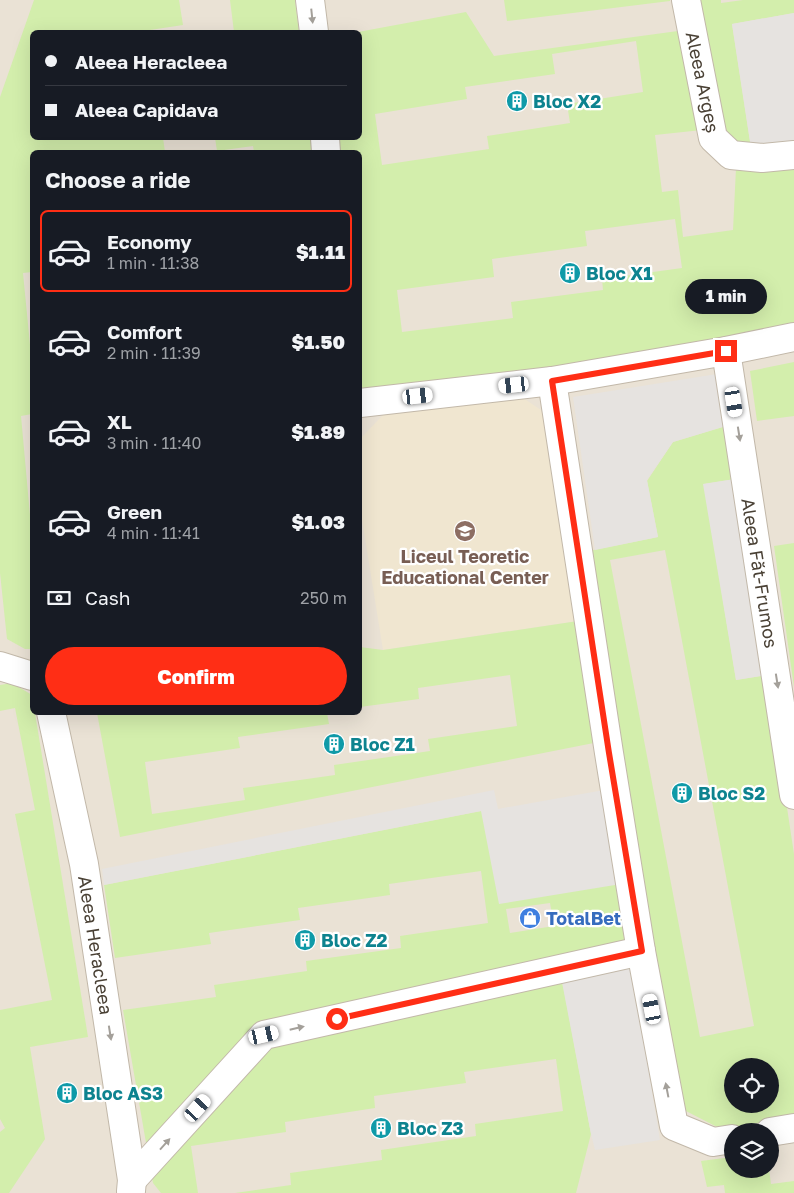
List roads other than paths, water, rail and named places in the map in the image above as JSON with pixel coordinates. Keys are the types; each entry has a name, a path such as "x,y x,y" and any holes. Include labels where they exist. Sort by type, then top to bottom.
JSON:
{"street":[{"path":"310,0 314,30"},
{"name":"Aleea Argeș","path":"686,0 713,138 731,155 762,158 794,155"},
{"path":"362,403 552,381 726,351 794,337"},
{"name":"Aleea Făt-Frumos","path":"726,351 794,795"},
{"path":"552,381 609,753 674,1126 713,1142 724,1140"},
{"path":"0,666 30,675"},
{"name":"Aleea Heracleea","path":"52,715 84,864 132,1186"},
{"name":"Aleea Heracleea","path":"132,1186 264,1035 642,951"},
{"path":"779,1130 794,1128"}],"place":[{"name":"Bloc X2","path":"517,101"},
{"name":"Bloc X1","path":"570,273"},
{"name":"Liceul Teoretic Educational Center","path":"465,531"},
{"name":"Bloc Z1","path":"334,744"},
{"name":"Bloc S2","path":"682,793"},
{"name":"TotalBet","path":"530,918"},
{"name":"Bloc Z2","path":"305,940"},
{"name":"Bloc AS3","path":"67,1093"},
{"name":"Bloc Z3","path":"381,1128"}]}
